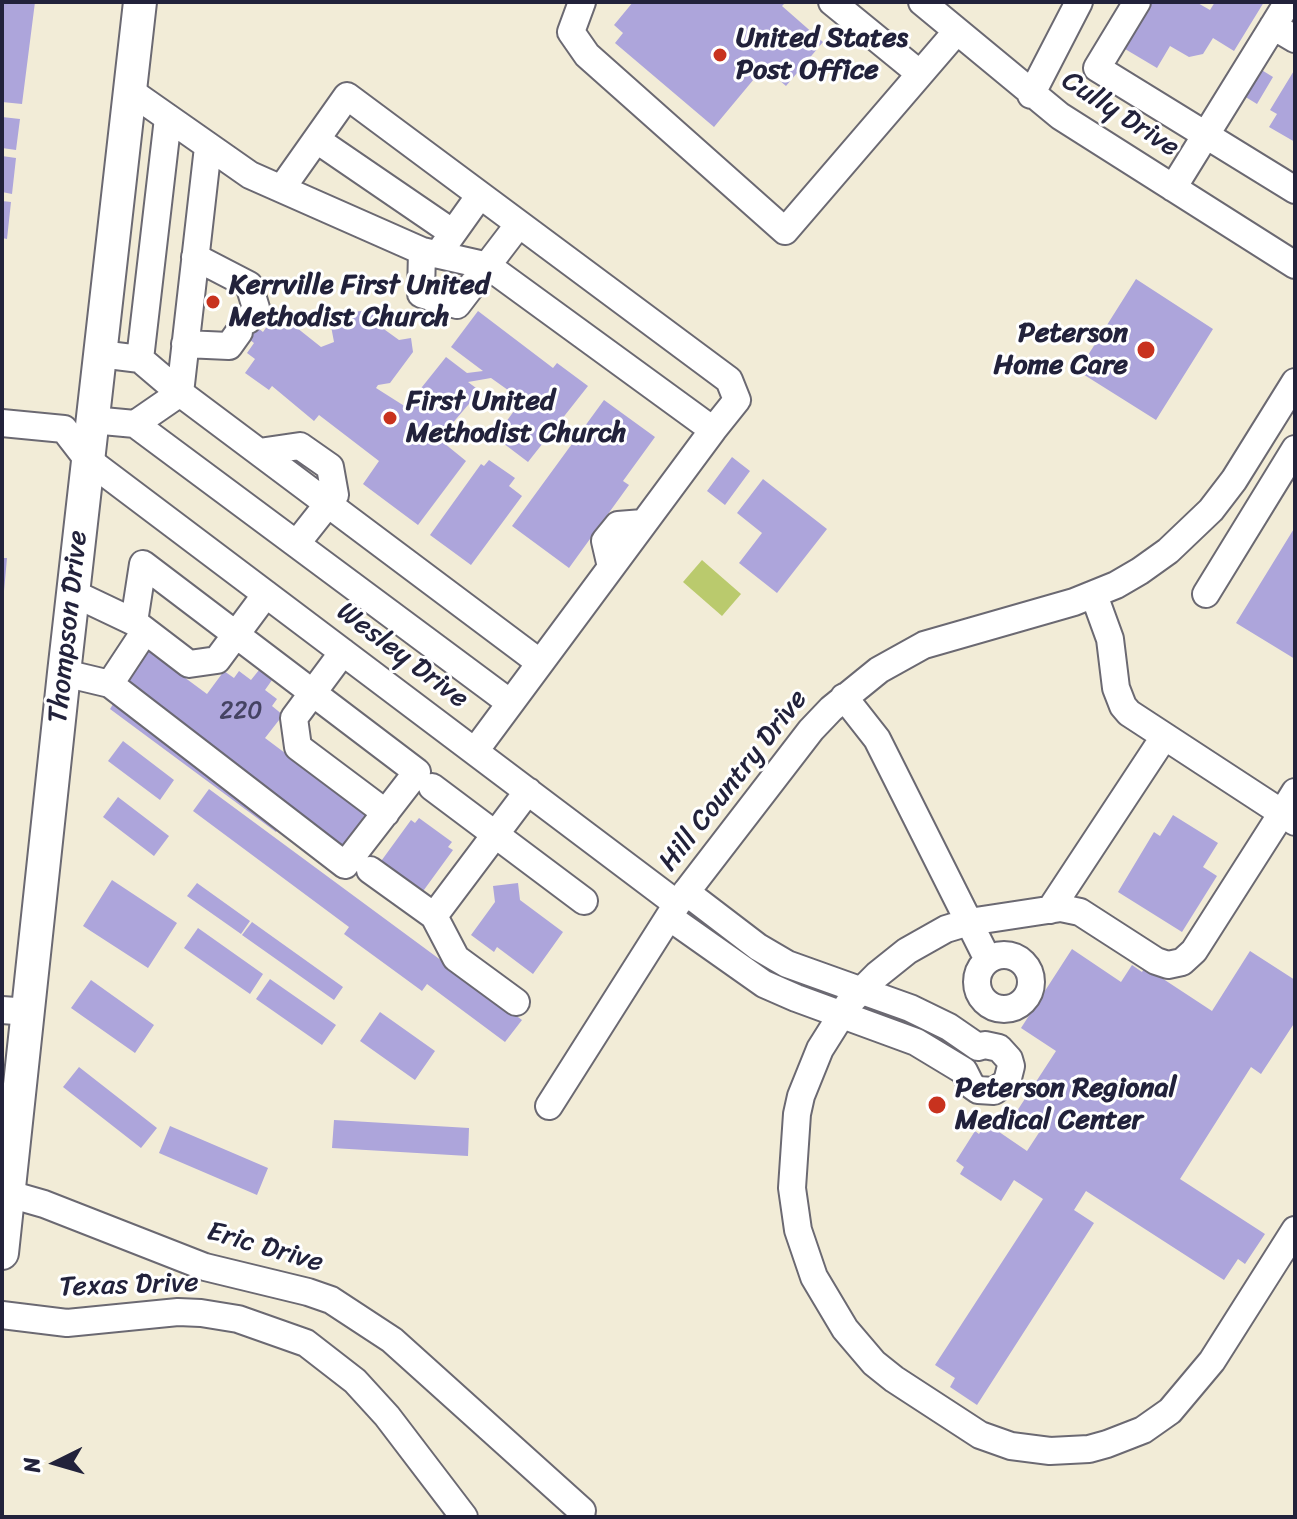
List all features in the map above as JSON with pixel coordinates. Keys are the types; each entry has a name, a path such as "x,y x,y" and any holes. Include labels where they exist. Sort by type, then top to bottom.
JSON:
{"main road":[{"name":"Thompson Drive","path":"2,1253 16,1011 64,673 140,2"}],"street":[{"path":"582,2 571,32 587,55 785,231 957,31"},
{"path":"832,2 852,10 919,73"},
{"name":"Cully Drive","path":"922,2 1060,116 1295,265"},
{"path":"1031,95 1077,2"},
{"path":"1137,2 1097,68 1295,190"},
{"path":"1173,188 1206,135 1284,33 1288,2"},
{"path":"130,91 250,175 429,253 488,266 713,430"},
{"path":"282,188 347,96 729,380 737,400 643,523 618,525 605,541 611,567 475,751"},
{"path":"140,359 168,118"},
{"path":"317,140 453,233"},
{"path":"135,424 180,393 208,147"},
{"path":"480,195 453,233 429,253 421,294 457,305 519,224"},
{"path":"185,344 229,346 256,308 249,285 195,257"},
{"path":"100,354 140,359 259,452 300,446 330,467 335,495 297,543"},
{"name":"Hill Country Drive","path":"549,1106 677,904 811,730 844,697 879,670 924,645 1094,595 1140,571 1190,531 1234,480 1295,382"},
{"path":"92,420 135,424 509,702"},
{"name":"Wesley Drive","path":"2,423 64,429 88,460 677,904"},
{"path":"1206,594 1295,449"},
{"path":"328,504 539,662"},
{"path":"64,673 110,684 345,865 417,772 143,564 140,626 110,684"},
{"path":"73,593 140,626 189,664 217,660 266,594"},
{"path":"1094,595 1110,639 1119,698 1129,713 1164,737 1291,809 1194,951 1182,962 1168,965 1156,961 1080,912 1061,908 969,922 946,929 907,951 859,992 840,1014 815,1061 797,1114 792,1188 798,1230 821,1290 839,1319 874,1363 992,1441 1050,1451 1089,1449 1126,1438 1158,1420 1184,1397 1205,1370 1295,1230"},
{"path":"343,652 294,718 298,747 386,813"},
{"path":"844,697 877,739 988,960"},
{"path":"1050,910 1164,737"},
{"path":"432,787 584,901"},
{"path":"434,916 528,791"},
{"path":"370,870 434,916 456,958 516,1002"},
{"path":"677,904 773,957 928,1016 978,1047 993,1045 1009,1059 1010,1074 1001,1088 986,1092 971,1085 964,1071 916,1042 764,984 677,904"},
{"path":"1000,955 1016,958 1031,978 1031,988 1021,1003 1004,1010 987,1003 977,987 980,970 988,960 1000,955"},
{"path":"993,1045 1004,1010"},
{"name":"Eric Drive","path":"6,1205 44,1204 205,1267 331,1300 392,1340 582,1511"},
{"name":"Texas Drive","path":"2,1315 67,1323 201,1313 238,1319 306,1343 355,1381 387,1416 452,1512"}],"green space":[{"path":"702,560 741,594 722,616 683,582"}],"building":[{"path":"2,2 35,2 22,104 2,102"},
{"name":"United States Post Office","path":"633,2 786,2 782,6 823,42 786,86 764,67 714,127 615,43 623,33 614,25"},
{"path":"1146,2 1196,2 1210,10 1215,2 1264,2 1234,51 1213,38 1203,54 1189,57 1170,46 1157,68 1120,46"},
{"path":"1260,69 1273,77 1257,104 1244,96"},
{"path":"1295,69 1295,142 1269,127 1277,114 1270,110"},
{"path":"2,117 20,119 16,150 2,148"},
{"path":"2,156 16,158 12,194 2,192"},
{"path":"2,201 11,202 7,239 2,238"},
{"name":"Peterson Home Care","path":"1136,279 1213,329 1156,420 1078,371"},
{"name":"First United Methodist Church","path":"370,310 380,317 381,327 399,340 411,338 413,352 390,383 376,388 406,407 446,357 467,373 483,371 451,347 478,311 553,368 557,363 588,386 528,462 495,437 522,400 491,378 468,382 480,391 439,439 466,461 418,525 363,484 379,461 319,415 314,421 272,386 269,390 245,373 255,359 247,353 254,343 230,325 239,313 263,332 277,312 321,347 334,342 331,326 343,313"},
{"path":"604,400 655,437 623,481 629,485 569,568 512,526"},
{"path":"732,457 750,471 725,505 707,491"},
{"path":"489,460 515,478 509,486 522,496 471,565 430,535 481,464 484,466"},
{"path":"763,479 827,529 777,593 739,563 762,533 737,513"},
{"path":"1295,527 1295,659 1236,623"},
{"path":"2,558 7,558 4,591 2,591"},
{"path":"142,646 207,694 224,671 234,678 239,671 251,680 259,670 272,680 265,690 277,699 272,706 283,715 265,738 369,816 343,851 116,680"},
{"path":"115,701 281,825 276,832 110,709"},
{"path":"123,741 174,780 160,800 108,761"},
{"path":"209,789 522,1020 505,1042 427,984 422,991 344,934 349,927 193,811"},
{"path":"118,797 169,836 154,856 103,817"},
{"path":"1173,815 1218,843 1203,867 1217,876 1182,932 1118,892 1154,832 1160,836"},
{"path":"419,818 452,842 448,847 453,850 421,894 379,864 411,820 415,823"},
{"path":"112,880 177,923 148,968 83,926"},
{"path":"197,883 250,921 241,934 187,896"},
{"path":"518,883 520,900 563,932 533,974 497,947 494,952 471,935 495,902 493,886"},
{"path":"252,922 343,987 334,1000 242,935"},
{"path":"198,928 263,974 250,994 184,948"},
{"path":"1072,949 1121,982 1132,965 1142,972 1145,967 1212,1011 1250,951 1295,980 1295,1022 1261,1074 1251,1067 1180,1179 1265,1234 1245,1264 1238,1259 1224,1280 1086,1191 1074,1210 1094,1223 977,1405 950,1387 955,1378 935,1365 1043,1199 1014,1180 1001,1201 960,1174 964,1167 956,1161 975,1131 979,1134 986,1123 1027,1151 1042,1128 1017,1111 1056,1051 1021,1028"},
{"path":"270,979 336,1025 322,1045 256,999"},
{"path":"91,980 154,1025 135,1053 71,1008"},
{"path":"380,1012 435,1051 415,1080 360,1041"},
{"path":"79,1067 157,1128 141,1148 63,1087"},
{"path":"334,1120 469,1128 468,1156 332,1148"},
{"path":"170,1126 268,1168 257,1195 159,1153"}],"place":[{"name":"United States Post Office","path":"720,55"},
{"name":"Kerrville First United Methodist Church","path":"213,302"},
{"name":"Peterson Home Care","path":"1146,350"},
{"name":"First United Methodist Church","path":"390,418"},
{"name":"Peterson Regional Medical Center","path":"937,1105"}]}
